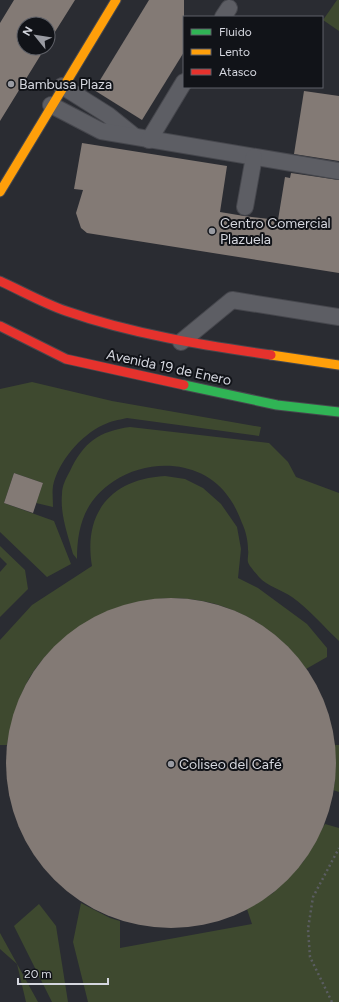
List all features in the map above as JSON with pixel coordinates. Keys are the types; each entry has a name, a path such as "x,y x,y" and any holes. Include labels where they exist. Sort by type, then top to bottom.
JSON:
{"main road":[{"path":"0,192 62,86 116,0"},
{"name":"Avenida 19 de Enero","path":"0,281 66,311 150,335 181,342 339,365"},
{"name":"Avenida 19 de Enero","path":"0,326 66,359 277,405 339,412"}],"lane":[{"path":"143,139 183,83"},
{"path":"62,86 143,139"},
{"path":"51,105 101,131 339,171"},
{"path":"245,207 254,157"},
{"path":"181,342 232,300 339,317"}],"path":[{"path":"332,1002 310,957 308,929 313,897 339,848"}],"green space":[{"path":"337,0 339,0 339,31 323,20"},
{"path":"32,382 112,401 261,427 259,436 127,418 109,422 87,435 65,459 53,486 53,507 36,503 43,483 14,473 4,503 54,521 71,564 47,577 0,532 0,389"},
{"path":"130,427 269,443 288,462 296,477 339,493 339,641 288,594 266,583 259,577 248,562 246,533 232,502 219,486 206,476 192,470 176,466 144,468 128,473 104,488 90,505 81,525 77,547 77,559 73,554 63,517 62,491 64,482 80,453 93,440 109,432"},
{"path":"165,476 185,479 203,488 221,504 237,527 241,549 238,578 258,588 307,624 327,648 327,657 306,669 278,638 246,616 211,603 174,598 137,602 102,614 68,635 39,664 32,673 22,692 7,745 0,745 0,640 32,605 92,566 90,547 92,530 97,515 105,502 116,492 130,484 146,479"},
{"path":"0,546 25,570 28,589 0,617 0,572 7,564 0,557"},
{"path":"335,745 339,745 339,792 333,790 335,782"},
{"path":"325,824 339,828 339,1002 88,1002 73,942 81,903 110,918 120,921 120,948 252,924 247,909 273,893 303,862"},
{"path":"39,904 56,926 68,1002 52,1002 14,926"},
{"path":"0,933 38,1002 26,1002 17,964 0,949"}],"building":[{"name":"Bambusa Plaza","path":"14,0 75,0 56,30 56,16 16,16 16,56 40,56 0,121 0,23"},
{"path":"149,0 184,0 183,54 142,120 94,90"},
{"path":"304,91 339,96 339,161 294,154"},
{"path":"82,143 227,166 220,212 244,216 278,220 285,177 290,178 291,173 339,180 339,273 87,233 81,228 76,213 83,190 74,189"},
{"path":"14,473 43,483 33,513 4,503"},
{"name":"Coliseo del Café","path":"171,598 203,601 234,611 263,626 288,646 308,671 323,700 333,731 336,763 333,795 323,826 308,855 288,880 263,900 234,915 203,925 171,928 139,925 108,915 79,900 54,880 34,855 19,826 9,795 6,763 9,731 19,700 34,671 54,646 79,626 108,611 139,601"}],"traffic: fast":[{"path":"184,385 277,405 339,412"}],"traffic: slow":[{"path":"0,192 116,0"},
{"path":"271,355 339,365"}],"traffic: jam":[{"path":"0,281 57,308 116,326 193,343 271,355"},
{"path":"0,326 66,359 184,385"}],"place":[{"name":"Bambusa Plaza","path":"11,84"},
{"name":"Centro Comercial Plazuela","path":"212,231"},
{"name":"Coliseo del Café","path":"171,764"}]}
